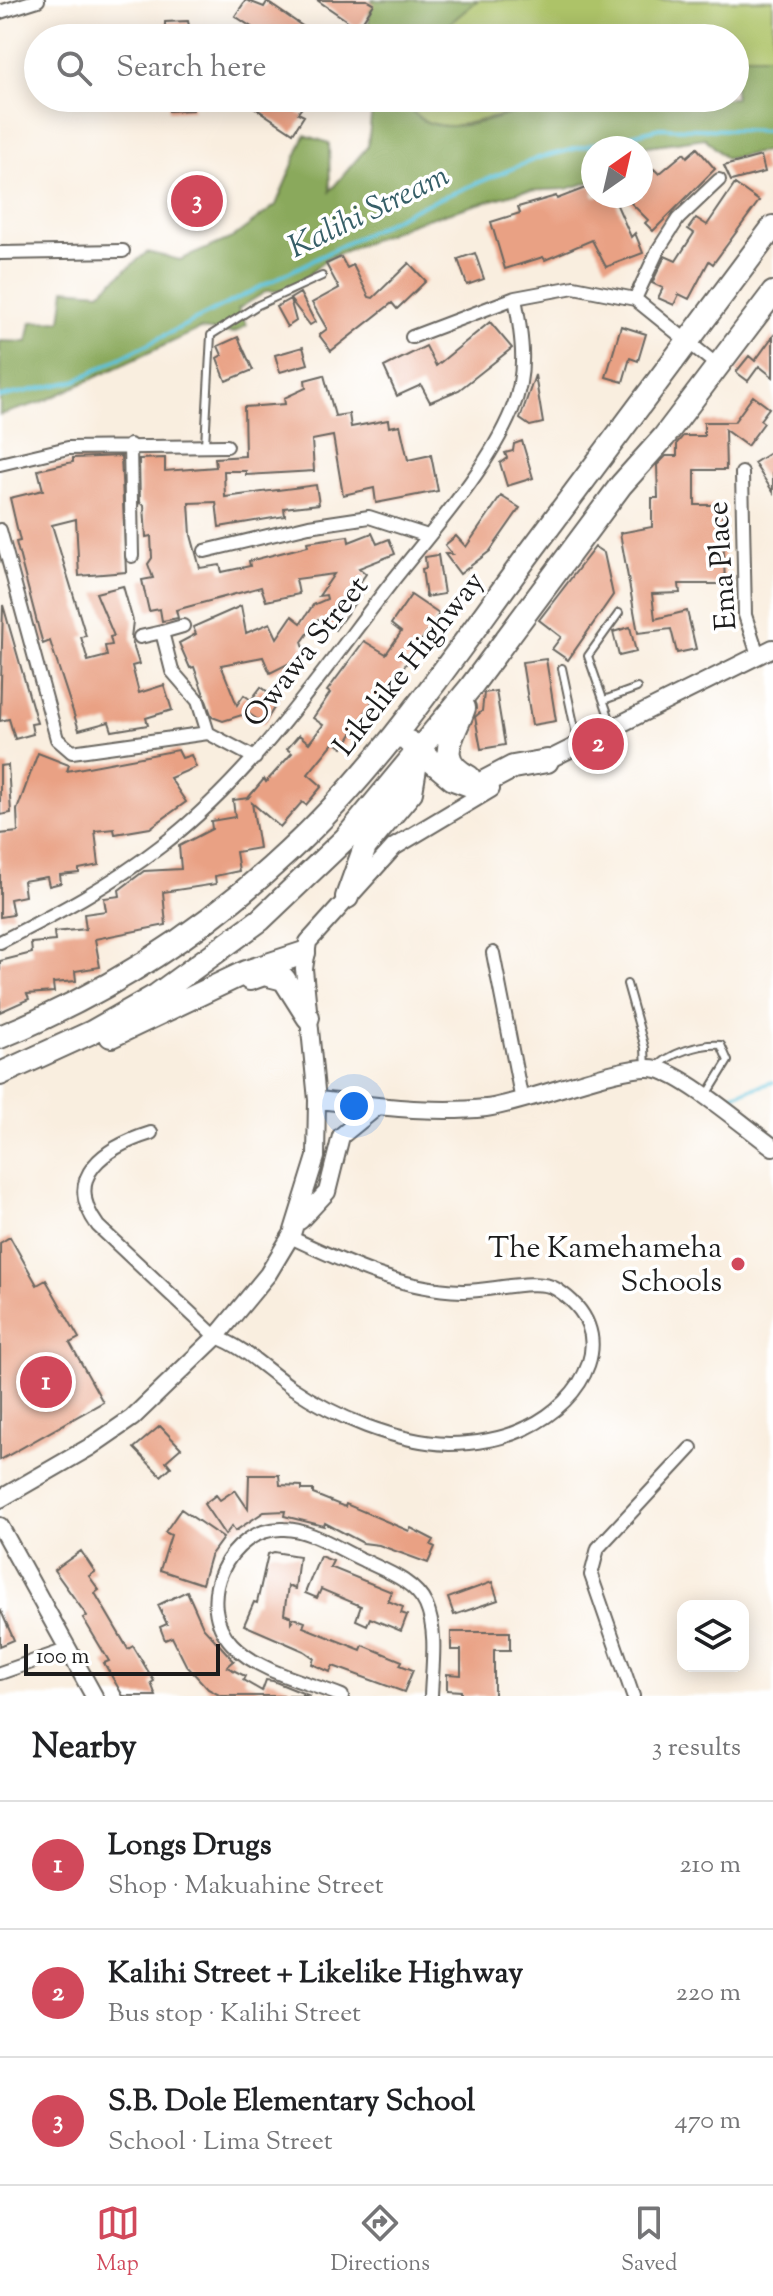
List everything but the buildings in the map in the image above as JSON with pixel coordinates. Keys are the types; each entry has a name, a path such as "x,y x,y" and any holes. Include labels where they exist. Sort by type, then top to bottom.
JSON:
{"highway":[{"name":"Likelike Highway","path":"0,1037 50,1016 128,975 227,906 290,851 395,732 773,227"},
{"name":"Likelike Highway","path":"0,1074 30,1062 157,995 260,920 345,839 470,688 621,485 773,293"},
{"path":"470,688 450,738 449,753 454,766 469,777 547,761"},
{"path":"395,732 467,786 475,787 513,767"},
{"path":"347,897 365,847 411,792 419,750"},
{"path":"196,999 246,972 304,953"},
{"path":"30,1062 61,1057 257,976 271,975 288,983 308,1017"}],"street":[{"path":"0,12 38,0"},
{"path":"635,299 658,250 678,219 719,180"},
{"path":"0,253 123,251"},
{"path":"412,337 515,298 574,287 635,299 718,366"},
{"name":"Owawa Street","path":"0,942 71,906 160,847 255,758 428,536 486,456 514,407 525,350 515,298"},
{"path":"130,445 132,556"},
{"path":"0,464 68,448 227,446"},
{"name":"Ema Place","path":"742,473 745,615 766,651"},
{"path":"205,551 309,526 369,517 428,536"},
{"path":"0,530 57,739 72,752 208,733 255,758"},
{"path":"140,637 183,626"},
{"path":"162,632 172,671 198,701 208,733"},
{"path":"0,1499 90,1447 132,1418 216,1337 262,1283 293,1231 315,1167 317,1100 304,953 315,932 405,839 494,788 766,651"},
{"path":"493,953 522,1101"},
{"path":"317,1100 453,1111 522,1101 651,1068 705,1098 773,1147"},
{"path":"293,1231 323,1200 341,1136 378,1106"},
{"path":"151,1133 116,1145 102,1155 87,1181 86,1208 98,1226 216,1337 238,1345 293,1389 363,1424 401,1436 450,1444 494,1438 526,1428 570,1396 587,1372 592,1353 587,1319 553,1286 533,1282 492,1290 421,1288 368,1272 293,1231"},
{"path":"633,1696 601,1613 591,1575 598,1548 691,1448"},
{"path":"0,1526 94,1696"},
{"path":"342,1696 254,1661 227,1638 215,1606 218,1582 229,1558 250,1537 272,1529 298,1531 409,1584 427,1608 431,1626 431,1696"},
{"path":"0,1673 66,1650"}],"lane":[{"path":"205,445 211,335 258,305 322,276"},
{"path":"613,728 588,656 619,613"},
{"path":"562,668 579,745"},
{"path":"604,700 637,688"},
{"path":"627,984 651,1068 673,1057 721,1045 728,1061 705,1098"}],"green space":[{"path":"372,0 478,0 449,24 368,24"},
{"path":"387,0 773,0 773,56 749,56 749,24 387,24"},
{"path":"749,56 773,56 773,153 771,150 726,159 705,138 653,145 653,136 581,136 581,185 567,189 523,191 413,223 326,259 291,291 267,291 238,309 247,325 234,333 200,329 42,402 0,415 0,341 27,342 31,322 61,321 65,289 100,292 147,252 180,260 232,238 276,205 305,135 329,143 330,191 368,146 372,112 413,112 436,125 486,121 514,112 749,112"},
{"path":"388,112 519,112 449,127 388,149"}],"waterway":[{"name":"Kalihi Stream","path":"0,397 75,381 412,210 538,158 660,128 773,131"},
{"path":"727,1097 773,1082"}],"place":[{"name":"S.B. Dole Elementary School","path":"197,201"},
{"name":"Kalihi Street + Likelike Highway","path":"598,744"},
{"name":"The Kamehameha Schools","path":"738,1264"},
{"name":"Longs Drugs","path":"46,1382"}]}
